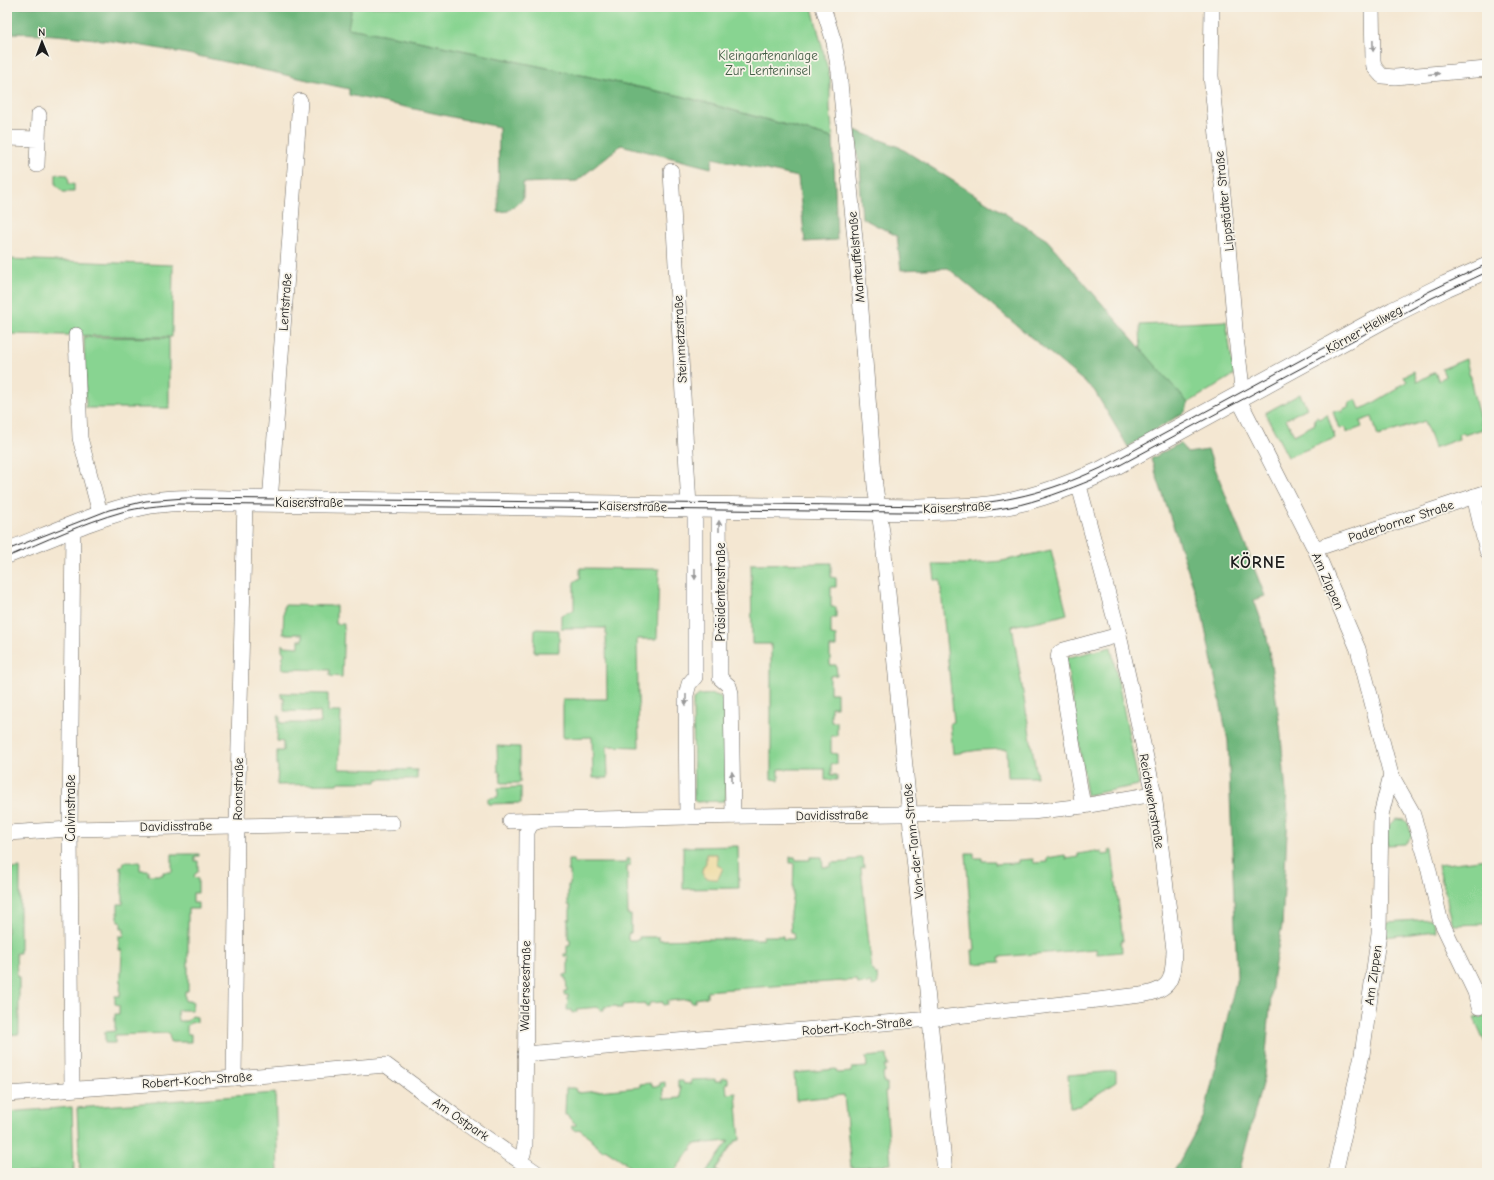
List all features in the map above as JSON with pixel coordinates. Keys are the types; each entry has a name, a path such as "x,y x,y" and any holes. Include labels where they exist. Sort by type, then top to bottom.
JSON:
{"main road":[{"name":"Körner Hellweg","path":"1240,397 1394,312 1446,286 1487,268"},
{"name":"Kaiserstraße","path":"7,553 101,517 142,505 171,501 920,510 989,506 1027,499 1055,491 1078,482 1103,471 1240,397"}],"street":[{"name":"Manteuffelstraße","path":"823,7 834,42 839,72 857,260 878,509"},
{"name":"Lippstädter Straße","path":"1212,7 1211,76 1227,234 1240,397"},
{"path":"1372,7 1374,67 1382,76 1395,77 1487,69"},
{"name":"Lentstraße","path":"270,502 300,102"},
{"path":"37,165 39,116"},
{"path":"7,138 38,139"},
{"name":"Steinmetzstraße","path":"671,171 692,507"},
{"path":"76,335 80,438 101,517"},
{"name":"Am Zippen","path":"1240,397 1315,549 1358,649 1391,775 1412,812 1426,858 1440,919 1475,992 1479,1007"},
{"name":"Reichswehrstraße","path":"1078,482 1119,635 1154,794 1174,950 1173,968"},
{"path":"1480,494 1487,551"},
{"name":"Paderborner Straße","path":"1315,549 1480,494"},
{"name":"Roonstraße","path":"234,1078 237,825 244,501"},
{"name":"Präsidentenstraße","path":"688,817 686,695 689,684 695,677 692,507"},
{"name":"Präsidentenstraße","path":"719,507 720,678"},
{"name":"Von-der-Tann-Straße","path":"878,509 882,532 945,1173"},
{"name":"Calvinstraße","path":"72,1089 70,829 73,527"},
{"path":"1083,806 1058,658 1059,653 1064,650 1119,635"},
{"path":"695,677 720,678 729,686 731,693 733,816"},
{"name":"Am Zippen","path":"1335,1173 1362,1055 1379,932 1381,815 1391,775"},
{"name":"Davidisstraße","path":"510,821 1032,812 1083,806 1154,794"},
{"name":"Walderseestraße","path":"520,1160 525,1145 527,832 531,824 542,820"},
{"name":"Davidisstraße","path":"7,833 70,829 392,823"},
{"name":"Robert-Koch-Straße","path":"525,1054 930,1020 1155,993 1164,988 1171,979 1173,968"},
{"name":"Robert-Koch-Straße","path":"7,1094 234,1078 386,1065"},
{"name":"Am Ostpark","path":"386,1065 537,1173"}],"green space":[{"path":"7,7 352,7 348,28 404,38 681,96 833,138 837,240 805,242 798,177 713,158 711,168 621,145 577,181 523,183 523,199 508,211 498,212 499,127 349,95 349,89 179,52 93,39 7,33"},
{"name":"Kleingartenanlage Zur Lenteninsel","path":"352,7 812,7 830,78 830,109 833,138 681,96 404,38 347,28"},
{"path":"855,130 899,147 1047,240 1188,403 1186,411 1128,447 1094,390 948,268 901,270 897,236 862,218 859,180 861,181 860,162 858,160"},
{"path":"56,174 68,175 69,184 74,184 74,192 63,192 56,185"},
{"path":"7,259 173,265 172,337 7,334"},
{"path":"1226,321 1234,375 1183,406 1141,355 1140,325"},
{"path":"84,337 169,338 169,408 86,408"},
{"path":"1466,359 1483,429 1464,435 1463,433 1458,434 1459,439 1434,448 1425,421 1378,436 1372,417 1360,421 1362,427 1346,433 1345,427 1339,429 1333,412 1340,410 1343,412 1342,409 1349,407 1348,404 1356,399 1360,409 1368,406 1407,382 1404,376 1414,371 1417,382 1435,372 1439,381 1445,376 1442,369"},
{"path":"1300,394 1307,408 1286,419 1294,435 1315,424 1314,419 1318,417 1320,419 1327,414 1335,438 1288,457 1265,413"},
{"path":"1180,443 1187,453 1208,450 1265,596 1254,600 1267,637 1280,726 1288,814 1282,926 1273,975 1264,1076 1239,1173 1173,1173 1204,1116 1237,977 1228,741 1202,613 1151,459"},
{"path":"1051,550 1067,614 1012,626 1037,777 1008,777 1007,749 979,750 953,754 950,723 954,722 940,580 935,580 933,564 967,564 1002,561"},
{"path":"831,563 831,577 836,578 836,587 831,587 831,607 836,607 836,618 831,618 831,635 836,636 836,647 830,647 830,665 836,665 837,675 830,676 830,693 837,693 837,707 831,707 831,722 837,722 837,736 831,736 831,753 837,754 837,764 831,764 831,775 837,775 837,780 825,780 825,769 779,769 779,780 771,779 771,644 752,644 751,564"},
{"path":"580,568 659,569 657,639 637,639 639,747 607,746 608,778 593,778 592,737 563,738 563,699 607,699 606,628 561,628 561,615 574,610 574,582 580,578"},
{"path":"284,605 336,606 336,624 344,624 342,677 330,676 330,670 282,669 282,657 284,653 282,650 282,644 284,646 299,647 299,640 303,640 303,634 283,634"},
{"path":"535,629 559,630 559,652 534,652"},
{"path":"1111,647 1139,785 1087,795 1066,658"},
{"path":"281,693 328,694 328,712 341,712 339,769 417,770 417,779 377,779 376,782 277,785 277,751 283,751 283,742 277,741 278,716 280,716 280,723 321,723 320,712 284,711 284,698 281,697"},
{"path":"699,695 716,695 724,701 726,797 724,801 696,802 694,800 693,700"},
{"path":"497,746 520,747 520,783 501,783 500,772 498,772"},
{"path":"521,787 521,803 488,804 488,798 498,797 498,788"},
{"path":"1397,819 1404,820 1408,823 1412,836 1405,844 1387,845 1387,833 1390,824"},
{"path":"738,846 739,888 683,889 683,847"},
{"path":"1112,850 1123,941 1121,941 1122,952 1097,954 1096,949 999,957 1000,962 973,964 972,950 975,950 974,939 972,938 966,853 974,853 974,858 982,858 982,861 995,861 995,864 1018,863 1018,860 1033,859 1034,863 1047,862 1047,858 1065,855 1066,859 1078,857 1078,854 1096,851 1096,853 1102,852 1103,855 1110,854 1109,851"},
{"path":"172,854 199,854 199,856 195,856 195,861 198,861 198,872 194,877 198,879 198,893 193,893 193,903 198,903 198,909 188,909 188,991 185,991 185,1001 193,1001 192,1010 177,1010 178,1021 187,1021 192,1016 197,1017 197,1022 190,1023 187,1026 187,1034 191,1034 191,1042 170,1042 169,1033 115,1035 115,1043 105,1043 105,1032 115,1031 115,1014 119,1014 119,1005 115,1004 115,996 120,996 122,950 119,950 119,936 124,936 124,928 121,928 121,921 118,921 118,904 123,904 122,870 120,870 120,866 123,866 124,862 140,862 140,870 148,870 148,875 163,875 163,872 172,872"},
{"path":"790,857 795,857 796,860 810,860 810,857 822,857 823,867 831,867 831,863 848,862 849,860 858,859 858,857 863,859 864,867 861,868 872,971 877,974 878,983 876,985 872,986 872,983 858,984 857,980 718,990 707,991 707,997 695,999 695,1002 691,1002 690,999 667,1001 668,1004 663,1005 663,1002 649,1003 649,1006 645,1006 645,1003 622,1005 622,1008 618,1008 617,1006 604,1007 604,1010 600,1010 599,1007 577,1009 577,1012 572,1013 572,1010 567,1010 568,995 564,995 564,991 567,991 566,978 564,978 564,975 568,974 568,957 564,956 564,954 567,954 567,945 570,945 570,939 568,939 570,905 568,905 568,885 570,885 570,871 568,871 568,860 574,860 574,863 626,863 626,859 630,859 630,866 627,866 628,915 631,915 631,933 628,934 628,940 639,940 639,937 659,937 659,940 763,939 763,936 783,936 783,939 794,939 793,932 791,932 790,913 793,893 794,863 790,863"},
{"path":"1487,859 1487,924 1453,925 1438,865"},
{"path":"20,868 20,953 16,953 17,977 19,977 19,1034 7,1035 7,874 11,873 11,869"},
{"path":"1432,919 1436,931 1385,937 1386,922"},
{"path":"1487,1015 1487,1047 1474,1018"},
{"path":"887,1055 888,1066 885,1066 885,1073 883,1073 884,1083 887,1083 887,1091 885,1091 891,1164 851,1168 844,1095 796,1100 794,1073 836,1069 837,1073 852,1072 852,1068 867,1067 866,1057"},
{"path":"1116,1071 1116,1082 1079,1106 1070,1107 1068,1075"},
{"path":"722,1078 728,1078 728,1083 726,1084 727,1094 736,1093 740,1140 735,1141 715,1170 720,1173 706,1173 729,1141 695,1144 673,1173 641,1173 636,1168 634,1170 624,1163 625,1162 605,1149 603,1151 591,1141 592,1139 579,1129 577,1131 571,1127 573,1125 575,1126 576,1124 569,1118 568,1115 565,1115 566,1088 575,1088 576,1092 578,1093 640,1087 640,1084 652,1083 652,1086 660,1086 660,1083 665,1082 665,1088 663,1088 664,1099 681,1098 678,1081 683,1081 684,1084 691,1083 691,1080 715,1079 715,1081 722,1081"},
{"path":"275,1093 278,1173 80,1173 77,1108"},
{"path":"72,1107 74,1173 7,1173 7,1112"}],"sand":[{"path":"706,854 717,854 717,865 723,868 718,879 706,878 702,874 703,867 706,863"}],"tram line":[{"path":"7,550 109,510 146,501 185,498 945,506 967,505 1006,499 1044,490 1101,468 1386,314 1487,264"},
{"path":"7,557 107,516 136,509 178,504 942,512 983,511 1021,505 1094,479 1432,298 1487,272"}],"district":[{"name":"KÖRNE","path":"1258,562"}]}
